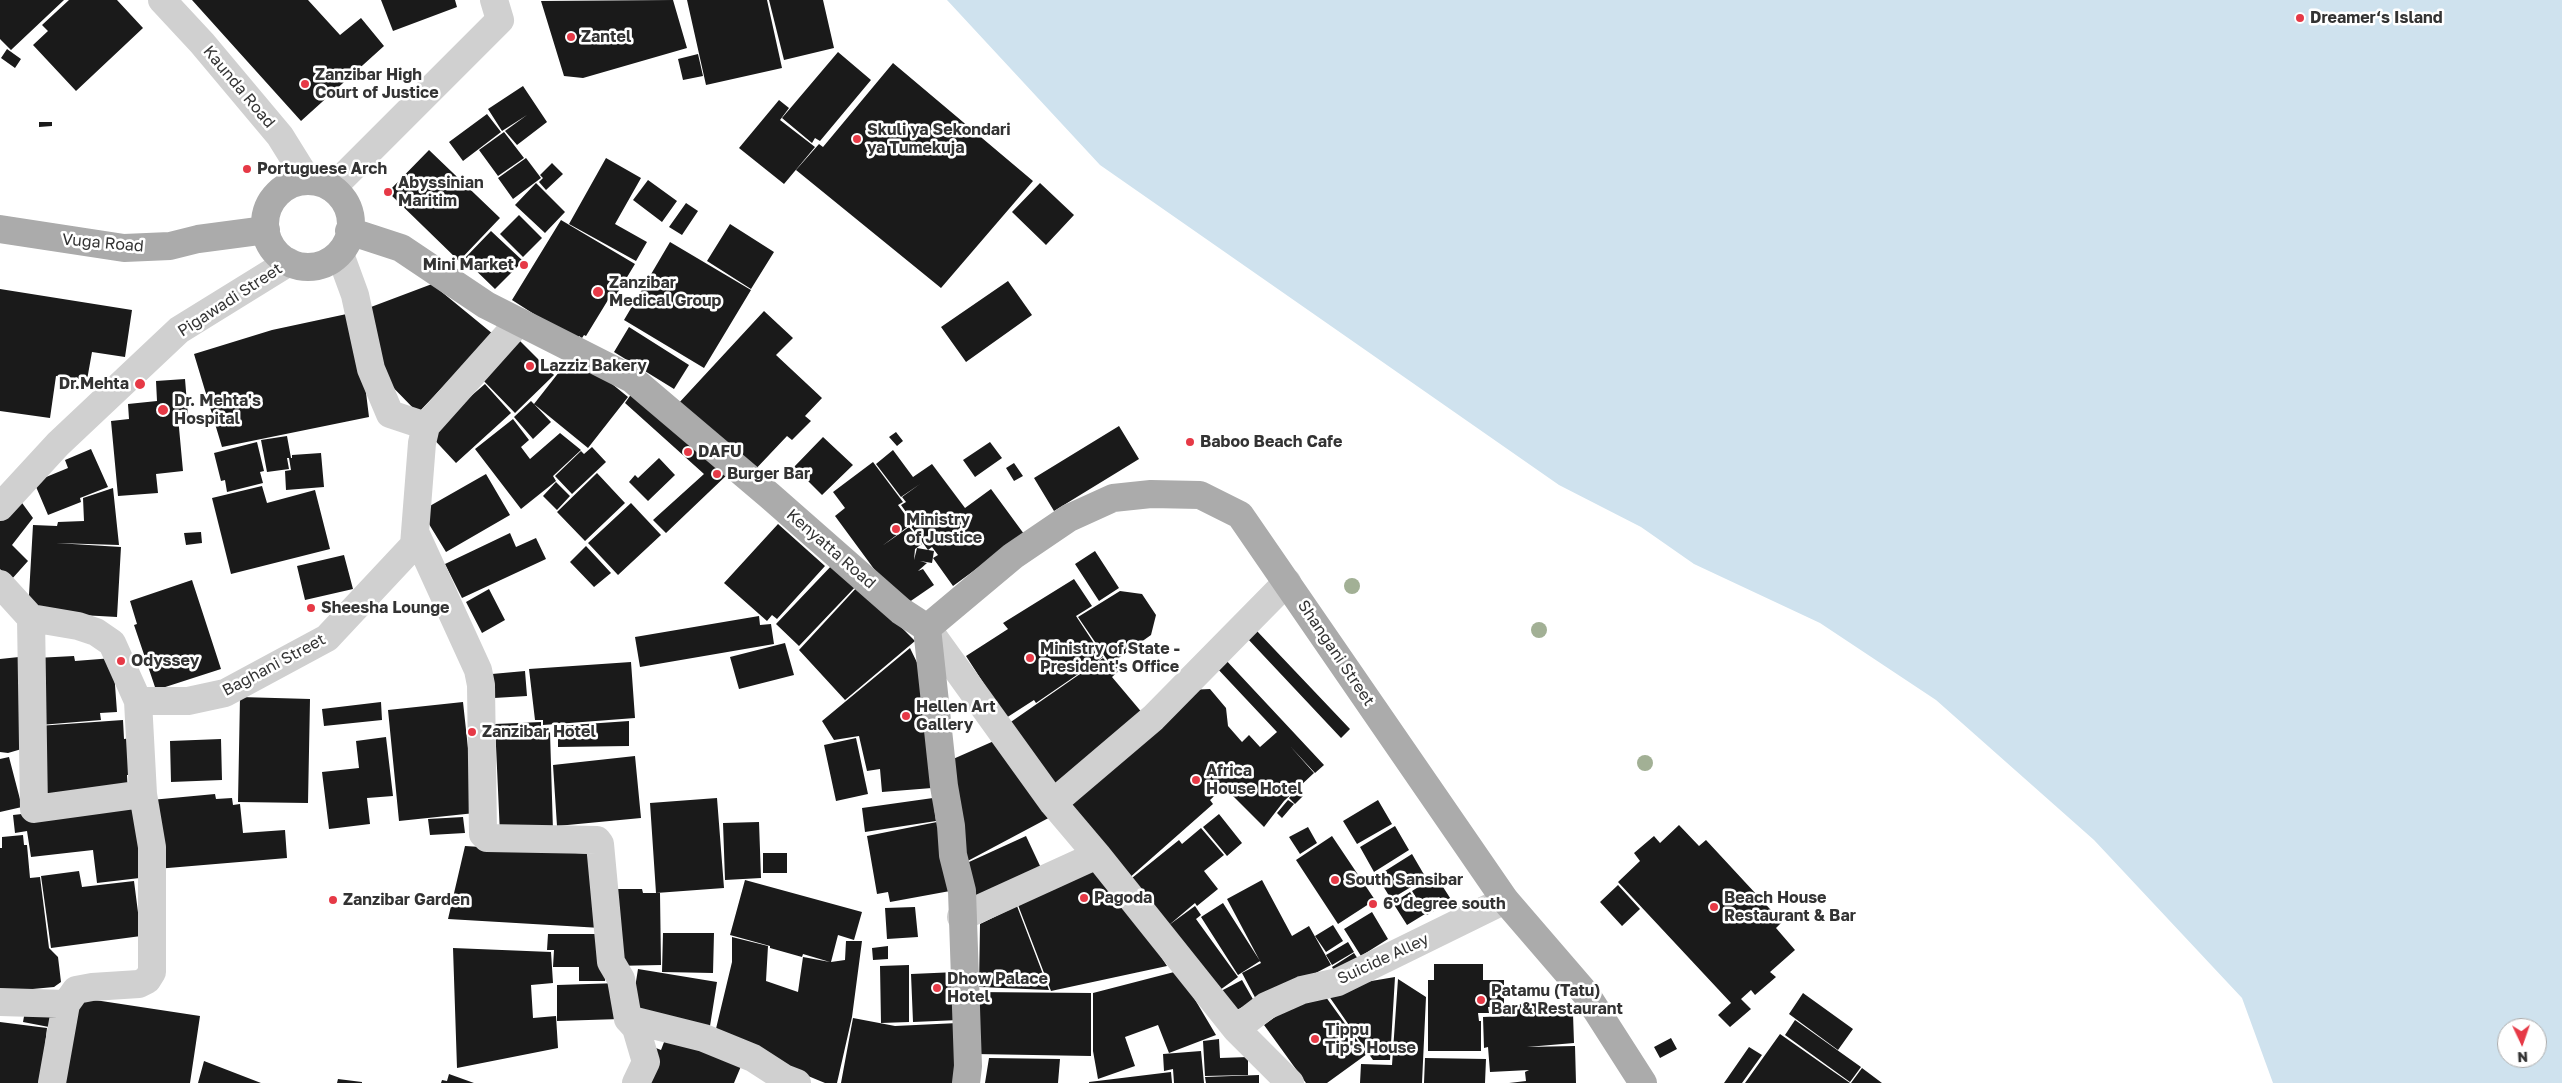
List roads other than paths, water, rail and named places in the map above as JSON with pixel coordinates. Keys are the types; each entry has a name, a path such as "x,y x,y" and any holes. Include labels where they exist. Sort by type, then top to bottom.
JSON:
{"main road":[{"path":"296,183 320,184 348,206 351,217 344,242 328,262 316,266 302,266 289,262 277,254 270,243 266,230 269,206 275,196 296,183"},
{"name":"Vuga Road","path":"0,229 124,248 170,246 198,239 266,230"},
{"name":"Kenyatta Road","path":"344,242 401,248 486,304 632,379 770,496 901,611 926,628"},
{"name":"Shangani Street","path":"926,628 1013,556 1069,518 1113,498 1151,494 1200,495 1240,515 1505,900 1586,994 1643,1083"},
{"path":"926,628 944,786 952,826 953,855 962,890 961,917 968,1066 966,1083"}],"street":[{"name":"Kaunda Road","path":"162,0 202,43 320,184"},
{"path":"320,184 500,20 494,0"},
{"path":"344,242 371,369 390,414 426,426 519,322"},
{"name":"Pigawadi Street","path":"0,508 58,444 179,330 289,262"},
{"name":"Baghani Street","path":"138,701 188,701 226,693 327,638 414,546 422,443 426,426"},
{"path":"415,532 478,670 481,685 483,834 487,838 597,840 600,844 611,962 622,979 628,1019 636,1028 646,1062 636,1083"},
{"path":"1053,803 1153,718 1287,582"},
{"path":"0,584 31,618 78,626 96,632 112,643 138,701 143,794 152,847 152,972 147,980 139,984 76,990 66,1004 52,1083"},
{"path":"31,618 34,809 143,794"},
{"path":"926,628 1053,803 1236,1029 1290,1083"},
{"path":"961,917 1097,855"},
{"name":"Suicide Alley","path":"1236,1029 1266,1006 1302,990 1338,982 1505,900"},
{"path":"0,1002 66,1004"},
{"path":"628,1019 704,1038 751,1070 797,1083"}],"water":[{"path":"947,0 2562,0 2562,1083 2273,1083 2242,998 2094,840 1936,700 1820,623 1694,564 1641,527 1559,485 1100,165"}],"place":[{"name":"Dreamer‘s Island","path":"2300,18"},
{"name":"Zantel","path":"571,37"},
{"name":"Zanzibar High Court of Justice","path":"305,84"},
{"name":"Skuli ya Sekondari ya Tumekuja","path":"857,139"},
{"name":"Portuguese Arch","path":"247,169"},
{"name":"Abyssinian Maritim","path":"388,192"},
{"name":"Mini Market","path":"524,265"},
{"name":"Zanzibar Medical Group","path":"598,292"},
{"name":"Lazziz Bakery","path":"530,366"},
{"name":"Dr.Mehta","path":"140,384"},
{"name":"Dr. Mehta's Hospital","path":"163,410"},
{"name":"Baboo Beach Cafe","path":"1190,442"},
{"name":"DAFU","path":"688,452"},
{"name":"Burger Bar","path":"717,474"},
{"name":"Ministry of Justice","path":"896,529"},
{"name":"Sheesha Lounge","path":"311,608"},
{"name":"Ministry of State - President's Office","path":"1030,658"},
{"name":"Odyssey","path":"121,661"},
{"name":"Hellen Art Gallery","path":"906,716"},
{"name":"Zanzibar Hotel","path":"472,732"},
{"name":"Africa House Hotel","path":"1196,780"},
{"name":"South Sansibar","path":"1335,880"},
{"name":"Pagoda","path":"1084,898"},
{"name":"Zanzibar Garden","path":"333,900"},
{"name":"6° degree south","path":"1373,904"},
{"name":"Beach House Restaurant & Bar","path":"1714,907"},
{"name":"Dhow Palace Hotel","path":"937,988"},
{"name":"Patamu (Tatu) Bar & Restaurant","path":"1481,1000"},
{"name":"Tippu Tip's House","path":"1315,1039"}]}
